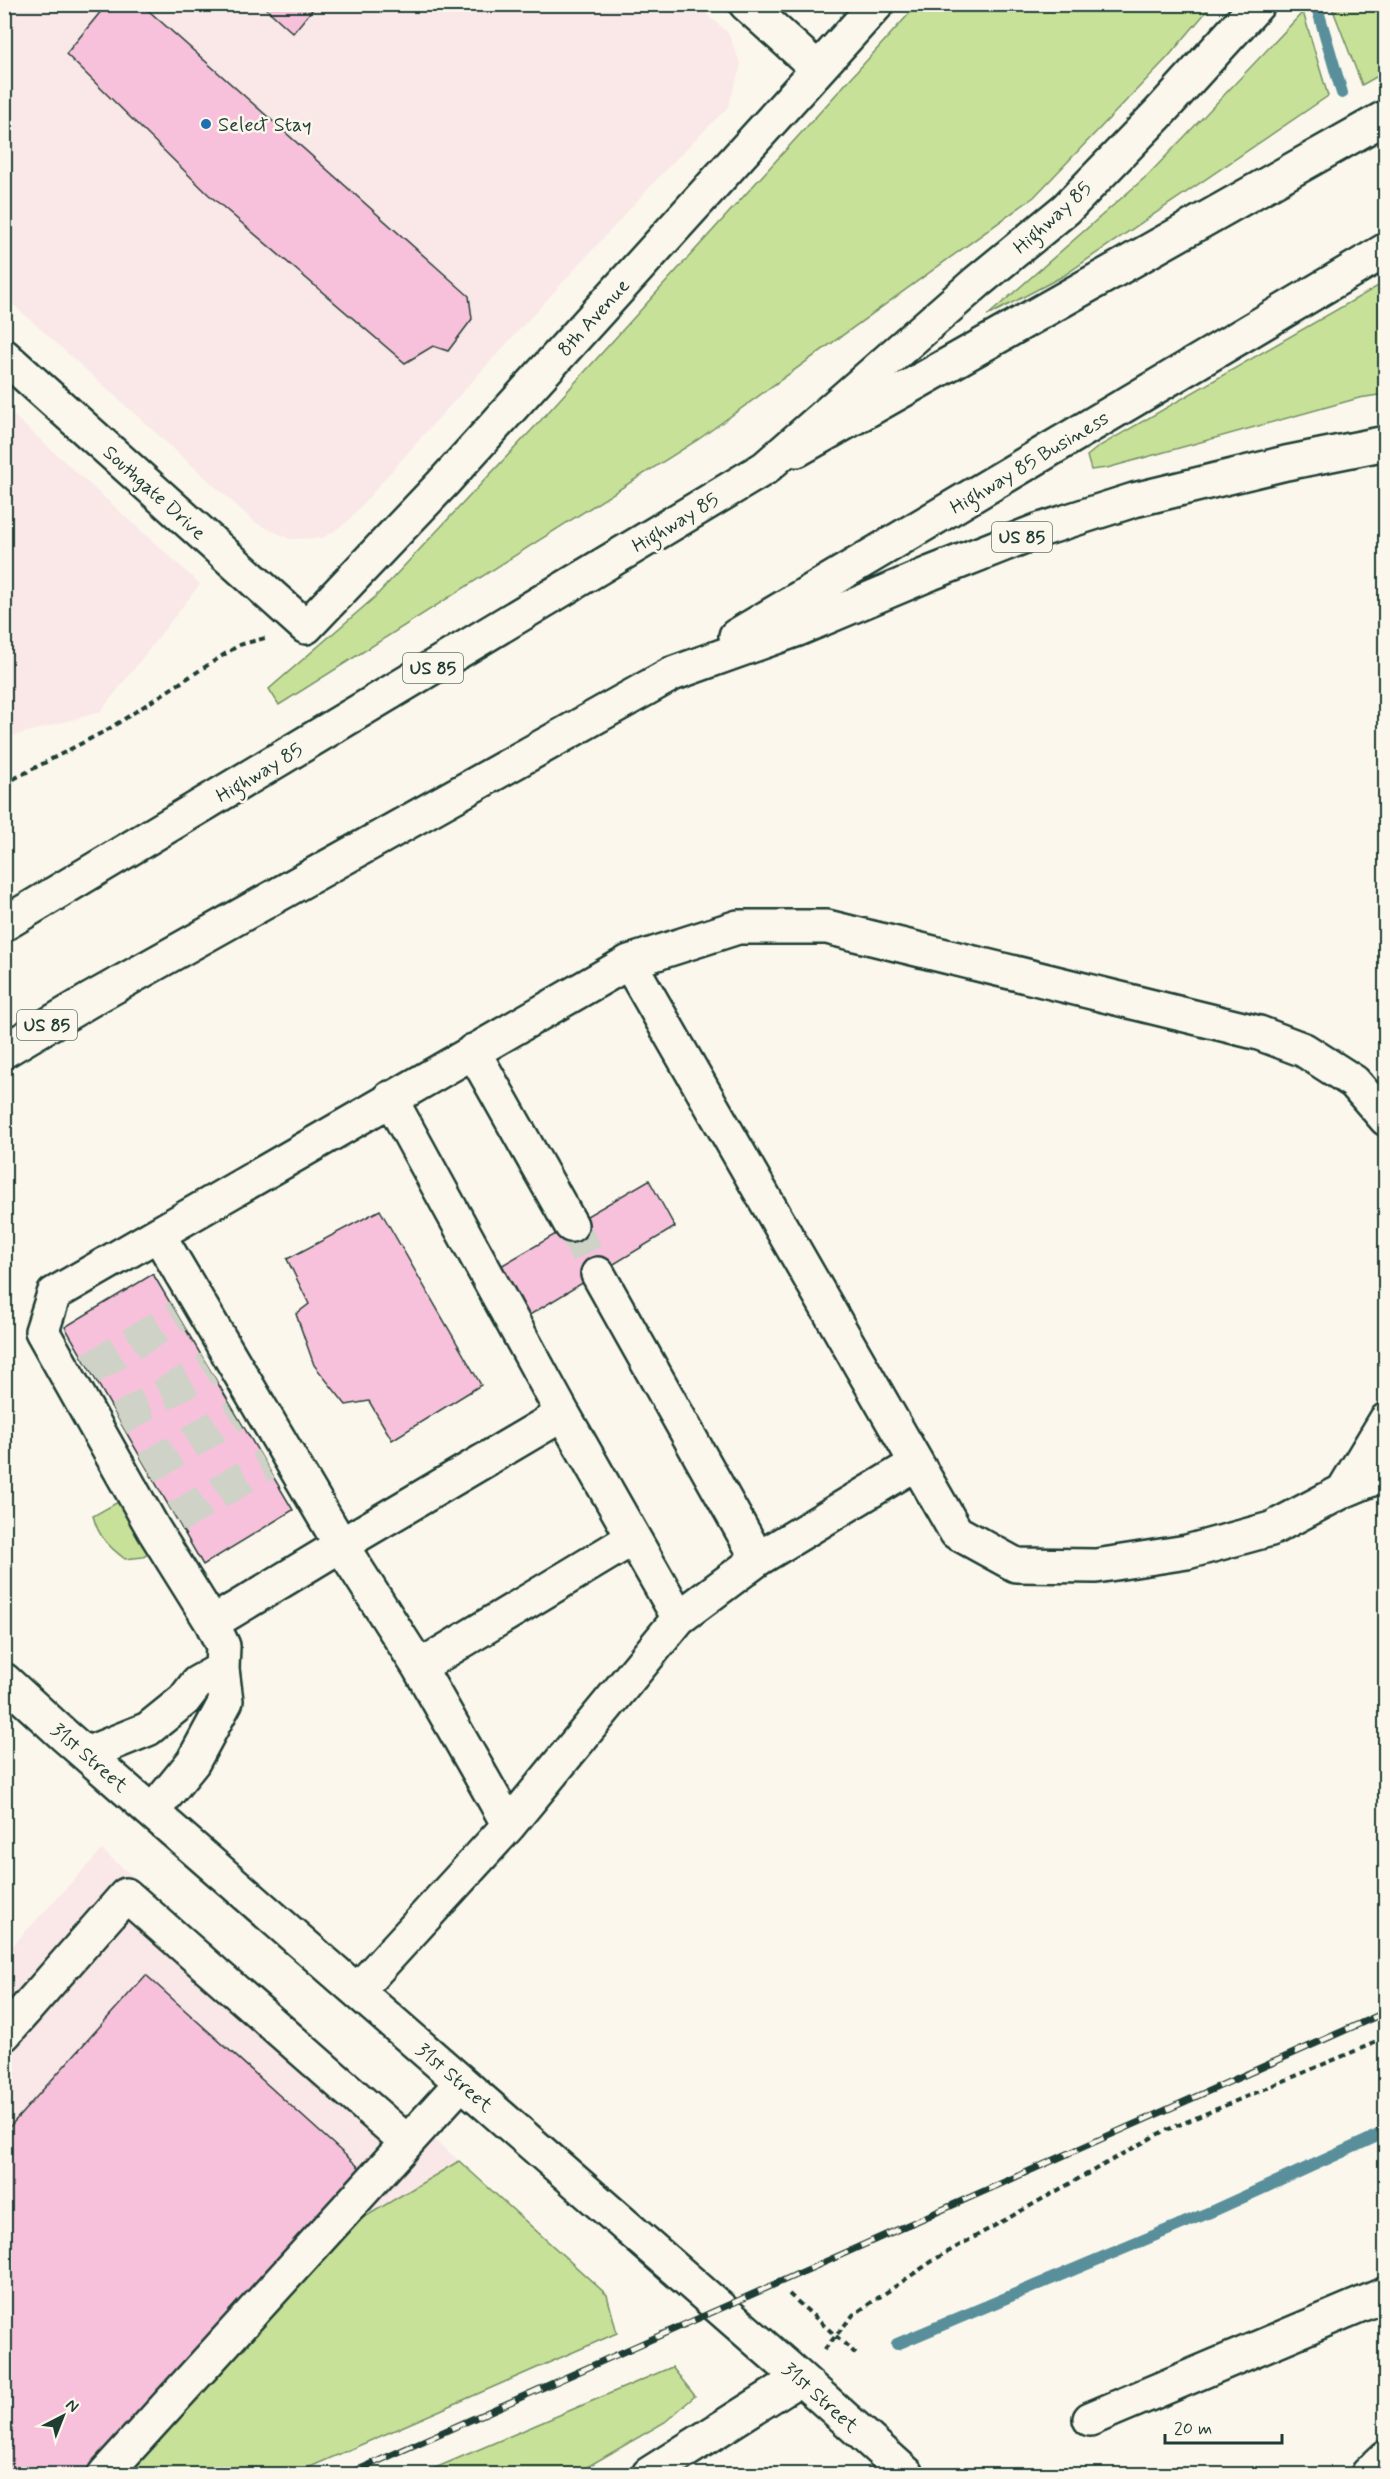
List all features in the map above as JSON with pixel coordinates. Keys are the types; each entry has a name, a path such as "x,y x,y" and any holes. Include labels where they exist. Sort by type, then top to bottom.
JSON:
{"main road":[{"path":"746,4 818,69"},
{"name":"8th Avenue","path":"306,627 450,475 877,4"},
{"name":"Highway 85","path":"4,924 765,468 976,282 1066,209 1158,114 1258,4"},
{"path":"765,468 1386,117"},
{"name":"Highway 85 Business","path":"672,674 1386,250"},
{"name":"Southgate Drive","path":"4,356 306,627"},
{"name":"US 85","path":"4,1051 90,999 672,674 798,629 1040,530 1134,500 1286,463 1386,443"},
{"path":"153,1811 193,1762 226,1701 222,1669 223,1646 165,1524 137,1474 80,1375 42,1331 54,1294 629,962 738,927 827,927 1259,1034 1304,1050 1354,1082 1386,1119"},
{"path":"629,962 956,1532 1016,1565 1096,1566 1187,1552 1271,1529 1344,1491 1386,1473"},
{"path":"472,1051 571,1226"},
{"path":"390,1098 563,1414 679,1618"},
{"path":"158,1234 189,1309 247,1408 277,1458 341,1545 419,1667 509,1825"},
{"path":"598,1274 758,1559"},
{"path":"212,1623 563,1414"},
{"path":"1344,1491 1386,1420"},
{"path":"357,1991 509,1825 679,1618 758,1559 915,1464"},
{"path":"419,1667 633,1538"},
{"path":"86,1754 148,1729 184,1700 197,1683 222,1669"},
{"name":"31st Street","path":"4,1680 800,2378 907,2475"},
{"path":"4,2034 126,1895 408,2142"},
{"path":"105,2475 461,2082"},
{"path":"1090,2419 1386,2294"},
{"path":"649,2475 800,2378"},
{"path":"1368,2475 1386,2457"}],"path":[{"path":"4,784 107,730 238,645 306,627"},
{"path":"800,2378 853,2315 937,2258 1162,2132 1386,2038"},
{"path":"789,2294 856,2354"}],"shaded area":[{"path":"5,5 696,5 728,33 741,65 728,107 671,164 424,434 346,523 323,538 290,539 256,523 5,297"},
{"path":"5,408 200,584 100,712 5,738"},
{"path":"102,1850 459,2161 358,2221 122,2474 5,2474 4,1955"}],"green space":[{"path":"917,5 1212,5 1168,57 1034,197 699,439 279,705 269,689 375,597 542,419"},
{"path":"1331,5 1385,5 1385,72 1362,85"},
{"path":"1303,12 1328,96 1063,276 987,316 1149,174"},
{"path":"1385,282 1385,394 1359,398 1107,468 1091,470 1087,456 1098,447"},
{"path":"118,1502 131,1526 147,1517 158,1549 143,1557 125,1559 105,1540 93,1516"},
{"path":"459,2161 607,2295 617,2333 294,2474 122,2474 358,2221"},
{"path":"672,2367 695,2396 665,2422 575,2474 421,2474"}],"building":[{"name":"Select Stay","path":"107,4 141,4 469,296 472,319 448,351 433,346 405,363 208,194 66,54"},
{"path":"261,4 317,4 293,33"},
{"path":"649,1180 675,1227 528,1316 499,1267"},
{"path":"380,1210 481,1385 392,1440 369,1401 346,1405 314,1365 296,1314 309,1304 287,1259"},
{"path":"153,1274 293,1510 203,1565 65,1327"},
{"path":"146,1975 362,2170 87,2474 4,2474 4,2133"}],"waterway":[{"path":"1316,4 1342,93"},
{"path":"897,2344 1215,2210 1386,2132"}],"tunnel":[{"path":"571,1225 598,1274"},
{"path":"90,1369 178,1316"},
{"path":"119,1420 209,1368"},
{"path":"147,1468 236,1415"},
{"path":"176,1518 266,1464"}],"railway":[{"path":"349,2474 1386,2012"}],"place":[{"name":"Select Stay","path":"206,124"}]}
